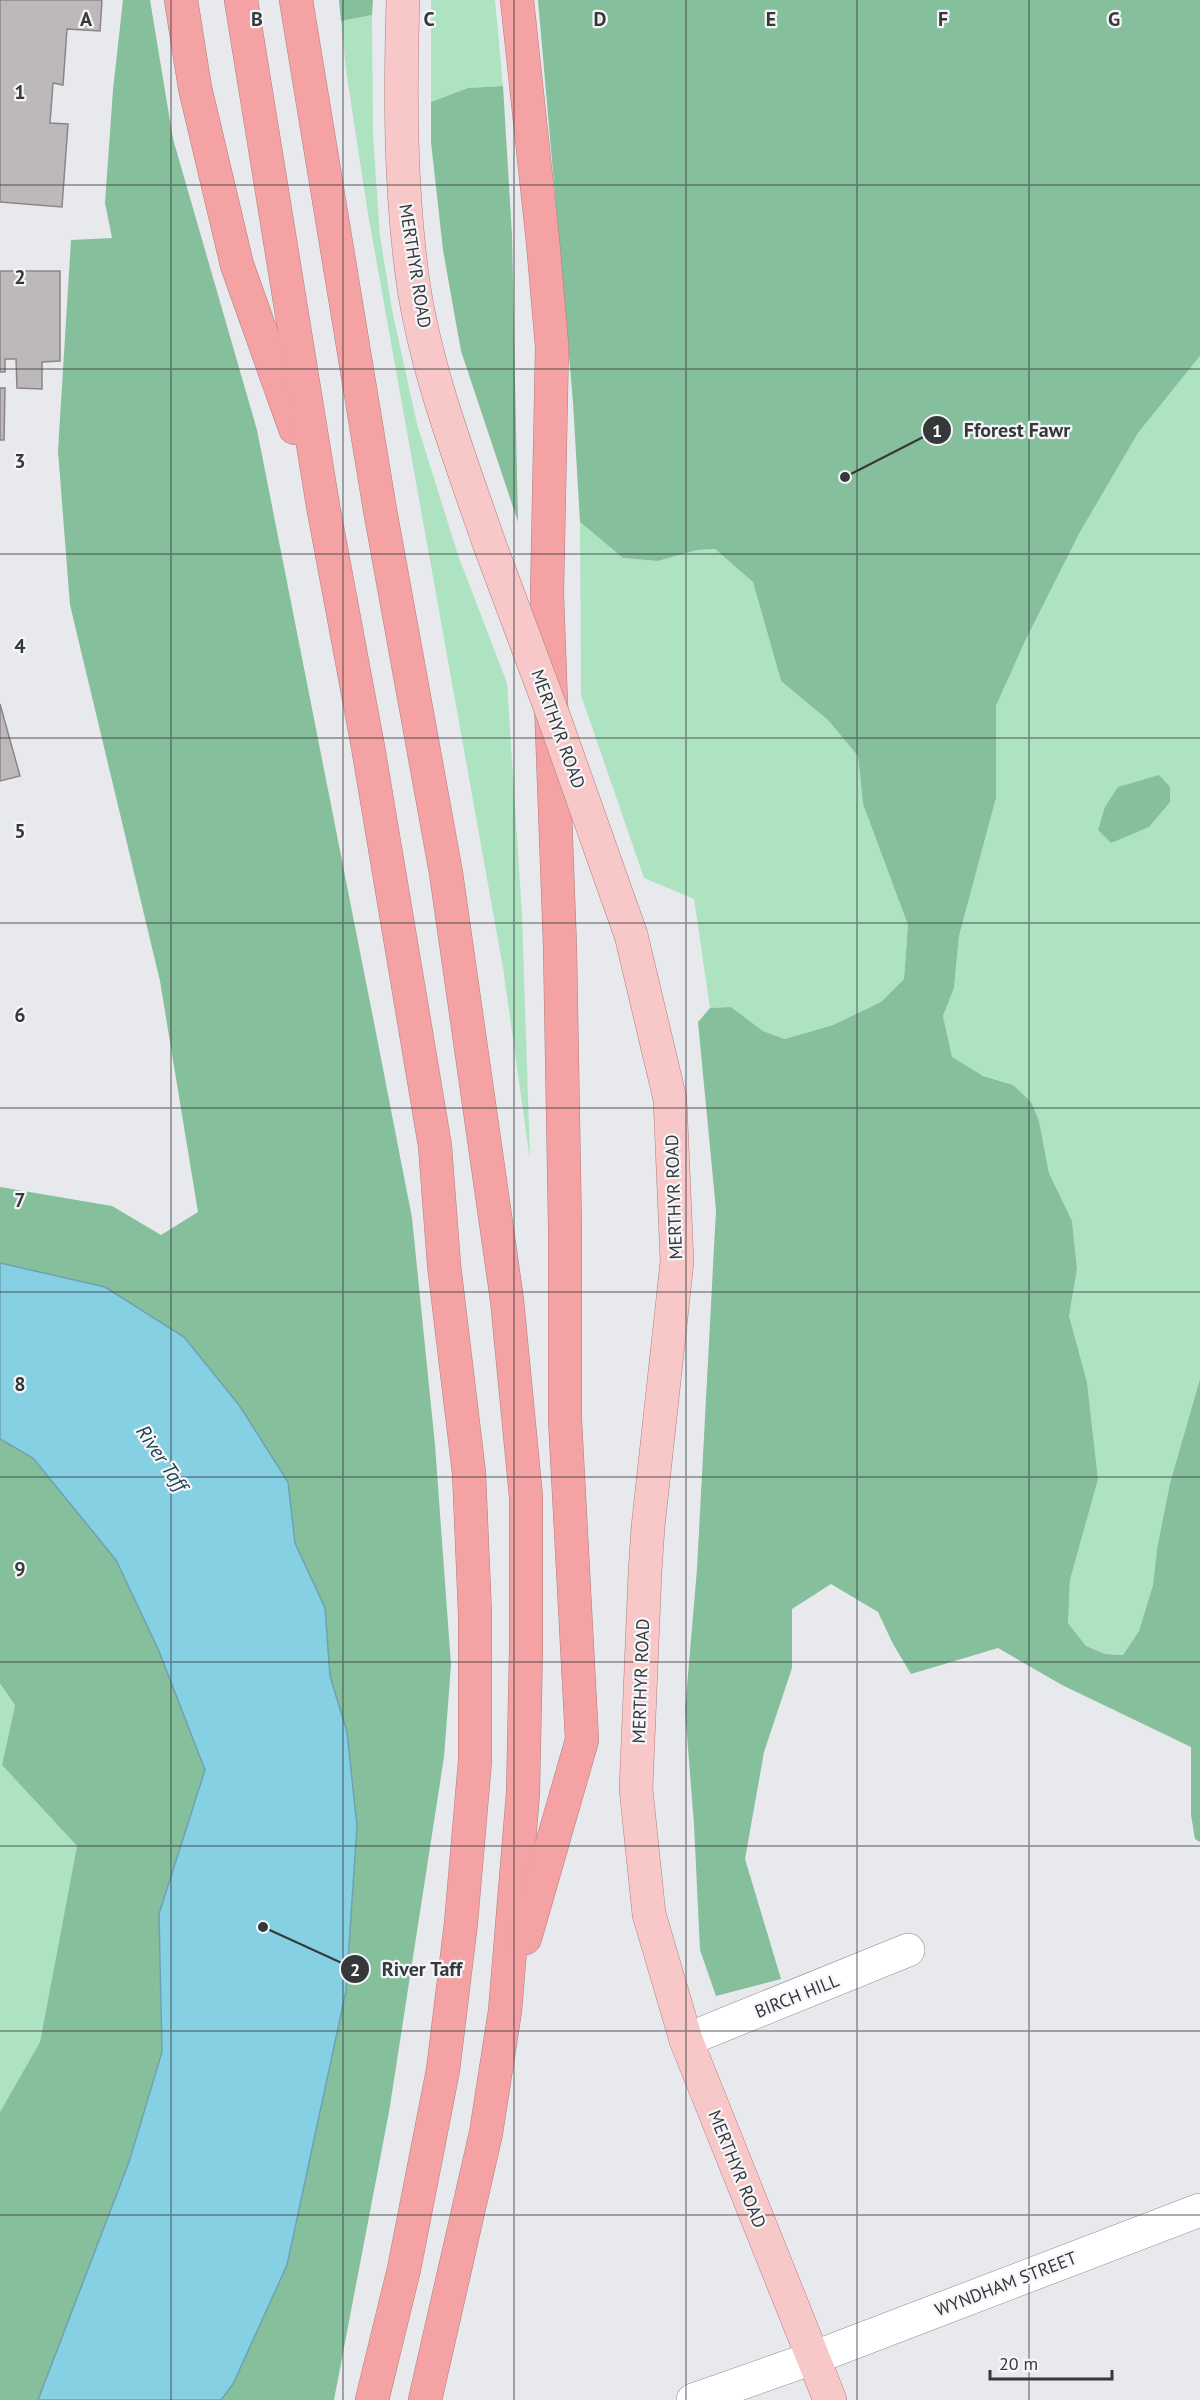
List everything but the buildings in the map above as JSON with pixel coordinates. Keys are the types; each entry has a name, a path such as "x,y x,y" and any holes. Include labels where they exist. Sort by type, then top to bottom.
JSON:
{"highway":[{"path":"181,0 195,88 237,265 323,506"},
{"path":"241,0 323,506 368,747 435,1146 444,1265 469,1473 475,1614 475,1761 461,1923 444,2059 404,2269 372,2400"},
{"path":"296,0 380,510 446,873 508,1312 526,1497 523,1793 505,2011 486,2133 425,2400"},
{"path":"505,2011 582,1740 564,1419 565,1228 560,947 547,594 552,347 517,0"}],"main road":[{"name":"MERTHYR ROAD","path":"403,0 400,85 403,178 413,283 439,399 631,934 670,1099 677,1262 648,1527 636,1789 649,1914 686,2040 830,2400"}],"street":[{"name":"BIRCH HILL","path":"686,2040 908,1950"},
{"name":"WYNDHAM STREET","path":"693,2400 813,2358 1200,2210"}],"green space":[{"path":"123,0 150,0 173,139 257,430 412,1218 435,1445 451,1665 444,1757 389,2112 334,2400 221,2400 233,2384 287,2265 346,1991 347,1732 330,1676 325,1608 295,1543 288,1482 239,1405 184,1337 105,1287 0,1263 0,1187 112,1206 161,1235 198,1212 160,981 70,605 58,451 71,240 112,238 105,203 113,90"},
{"path":"339,0 373,0 372,15 341,21"},
{"path":"431,0 495,0 503,86 468,88 431,102"},
{"path":"538,0 1200,0 1200,356 1138,433 1080,532 1026,639 996,706 996,798 959,936 954,988 943,1016 952,1057 983,1076 1013,1085 1031,1102 1039,1121 1049,1173 1072,1221 1077,1269 1069,1316 1087,1382 1098,1479 1070,1580 1068,1623 1086,1646 1105,1654 1123,1655 1139,1631 1153,1585 1157,1549 1170,1483 1200,1379 1200,1842 1195,1839 1191,1815 1191,1747 1062,1685 998,1648 911,1674 878,1612 831,1584 792,1609 792,1668 764,1752 745,1859 781,1979 716,1996 700,1950 694,1824 685,1710 697,1569 716,1210 698,1022 710,1008 731,1007 763,1031 785,1039 833,1025 881,1002 904,979 908,925 863,804 858,756 828,720 781,681 753,582 715,549 697,550 658,561 623,558 580,522 573,402"},
{"path":"372,15 373,136 380,236 392,310 417,424 458,555 507,683 522,915 530,1160 503,968 368,214 346,70 341,21"},
{"path":"503,86 512,235 518,522 461,351 443,250 431,142 431,102 468,88"},
{"path":"1200,356 1200,1379 1170,1483 1157,1549 1153,1585 1139,1631 1123,1655 1105,1654 1086,1646 1068,1623 1070,1580 1098,1478 1087,1382 1069,1316 1077,1269 1072,1221 1049,1173 1039,1121 1013,1085 983,1076 951,1057 943,1016 954,988 959,936 996,798 996,706 1026,639 1080,532 1138,433"},
{"path":"580,522 623,558 658,561 697,550 715,549 753,582 781,681 828,720 858,756 863,804 908,925 904,979 881,1002 833,1025 786,1039 763,1031 731,1007 710,1008 694,899 644,878 581,695"},
{"path":"1159,775 1170,787 1170,802 1149,827 1111,843 1098,830 1105,807 1118,787"},
{"path":"0,1439 33,1457 116,1560 159,1651 205,1770 159,1914 162,2052 129,2162 38,2400 0,2400 0,2112 40,2042 77,1846 2,1765 15,1705 0,1684"},
{"path":"0,1685 15,1705 2,1765 77,1846 40,2042 0,2112"}],"water":[{"path":"0,1263 105,1287 184,1337 239,1405 288,1482 295,1543 325,1608 330,1676 347,1732 357,1826 346,1991 287,2265 233,2384 221,2400 38,2400 129,2162 162,2052 159,1914 205,1770 159,1651 116,1560 33,1458 0,1439"}],"place":[{"name":"Fforest Fawr","path":"845,477"},
{"name":"River Taff","path":"263,1927"}]}
